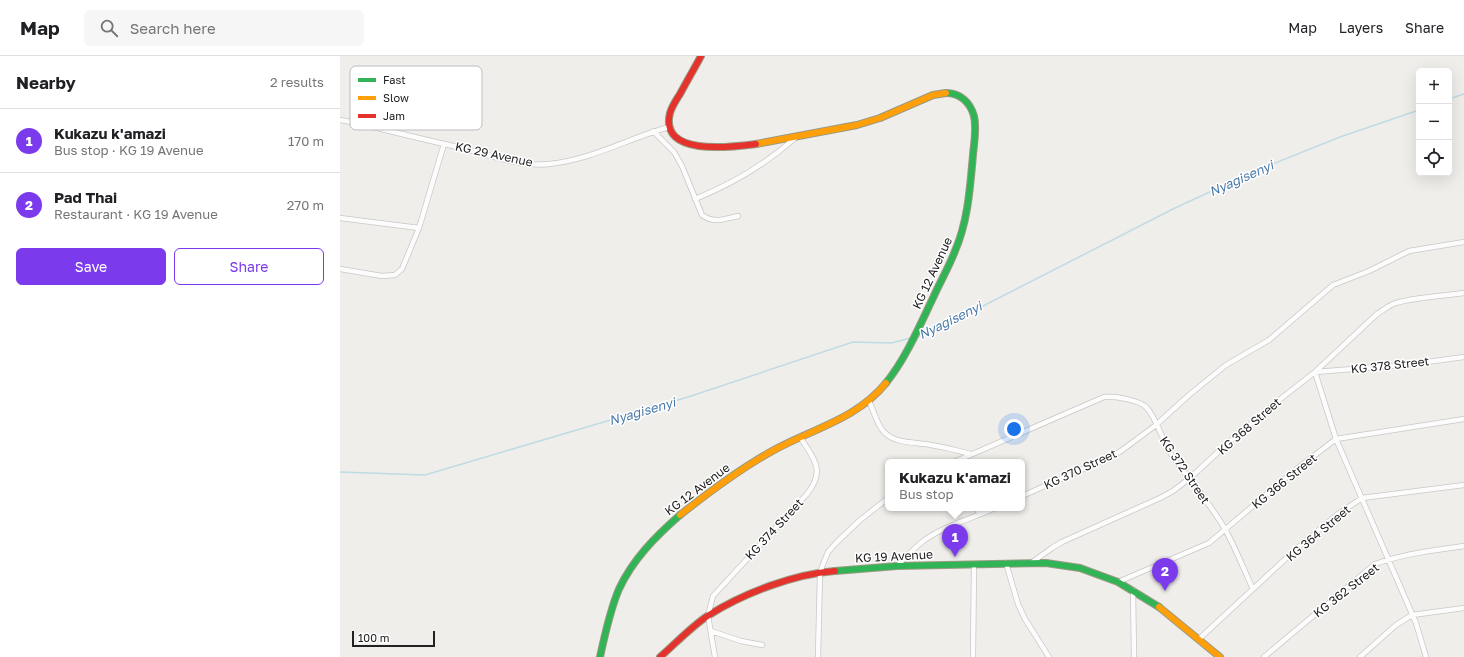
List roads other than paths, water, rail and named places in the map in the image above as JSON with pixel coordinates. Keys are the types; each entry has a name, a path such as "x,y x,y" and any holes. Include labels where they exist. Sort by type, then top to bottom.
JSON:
{"street":[{"path":"669,127 668,116 701,56"},
{"name":"KG 12 Avenue","path":"600,657 614,602 622,583 649,544 671,522 693,504 747,466 772,451 852,412 869,401 882,389 892,375 910,344 951,262 962,234 973,163 976,126 974,112 970,105 957,94 943,92 933,94 862,125 742,145 713,147 683,143 676,137 669,127"},
{"name":"KG 29 Avenue","path":"340,120 350,122"},
{"name":"KG 29 Avenue","path":"383,130 504,159 529,163 549,164 584,157 653,131 669,127"},
{"path":"653,131 676,157 686,176 702,215 708,220 738,216"},
{"path":"695,199 731,183 752,171 796,137"},
{"path":"340,269 382,276 395,274 402,269 419,228 444,144"},
{"path":"340,218 419,228"},
{"name":"KG 370 Street","path":"1025,495 1113,456 1156,425 1210,377 1242,354 1269,340 1329,287 1369,271 1409,251 1464,242"},
{"name":"KG 368 Street","path":"1031,563 1062,542 1173,491 1190,478 1229,442 1283,396 1316,372 1377,314 1394,304 1407,300 1464,293"},
{"name":"KG 378 Street","path":"1316,372 1405,365 1464,357"},
{"path":"1316,372 1336,439 1416,623 1426,657"},
{"name":"KG 372 Street","path":"960,459 1104,397 1124,399 1139,403 1148,408 1173,457 1190,478 1226,530 1253,589"},
{"path":"869,401 879,426 891,437 899,440 932,445 971,454"},
{"name":"KG 366 Street","path":"1118,582 1210,543 1298,468 1336,439 1464,419"},
{"name":"KG 374 Street","path":"708,616 711,600 717,590 813,486 818,475 818,468 815,460 800,437"},
{"name":"KG 364 Street","path":"1199,639 1294,551 1348,506 1362,498 1464,485"},
{"path":"818,657 820,572 828,552 859,521 885,500"},
{"path":"897,566 923,541 939,532 988,511"},
{"name":"KG 362 Street","path":"1264,657 1375,564 1389,559 1428,551 1464,546"},
{"path":"1006,563 1018,604 1025,619 1049,657"},
{"name":"KG 19 Avenue","path":"660,657 708,616 742,597 770,586 820,572 897,566 1006,563 1046,563 1080,568 1118,582 1133,590 1175,619 1219,657"},
{"path":"973,657 974,564"},
{"path":"1133,590 1135,632 1134,657"},
{"path":"1360,657 1396,625 1412,615 1464,608"},
{"path":"708,616 715,657"},
{"path":"710,631 741,641 762,645"}],"waterway":[{"name":"Nyagisenyi","path":"1452,98 1464,94"},
{"name":"Nyagisenyi","path":"917,337 942,327 1175,208 1255,171 1340,137 1416,111"},
{"name":"Nyagisenyi","path":"340,472 425,475 688,397 853,342 891,343 911,338"}],"place":[{"name":"Kukazu k'amazi","path":"955,557"},
{"name":"Pad Thai","path":"1165,591"}]}
